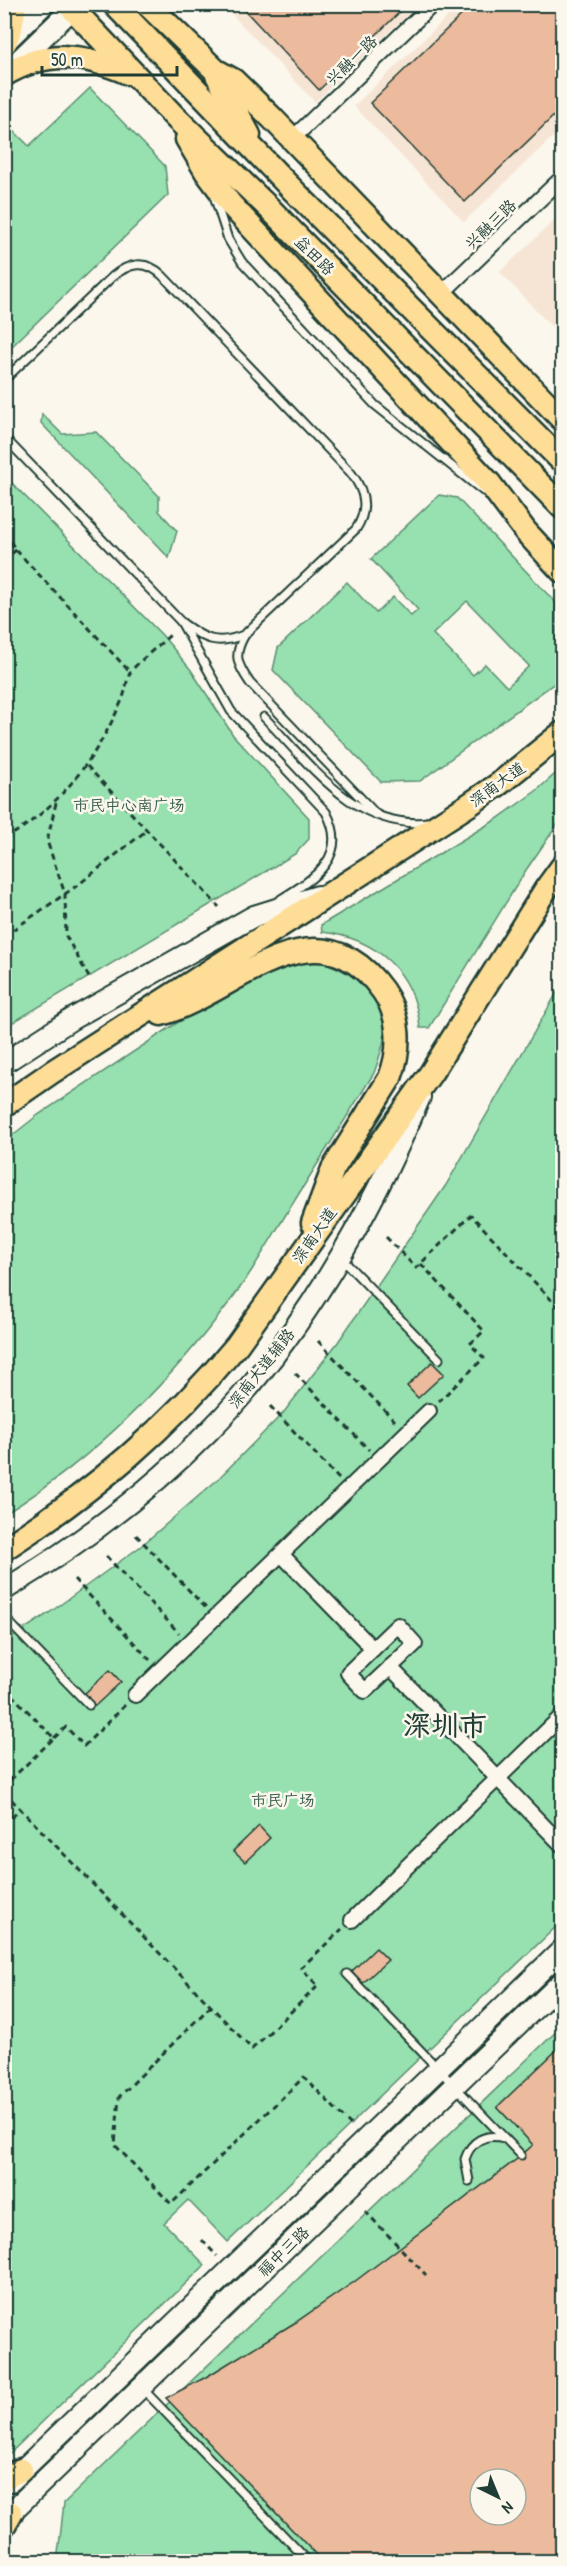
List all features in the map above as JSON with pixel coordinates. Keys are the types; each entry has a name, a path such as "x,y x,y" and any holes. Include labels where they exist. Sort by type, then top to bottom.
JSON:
{"main road":[{"path":"5,43 11,28 15,4"},
{"name":"益田路","path":"114,4 288,185 562,461"},
{"path":"147,4 214,70 245,125 255,151"},
{"path":"169,4 209,46 214,70"},
{"name":"益田路","path":"72,6 174,116 269,208 562,507"},
{"path":"4,75 36,60 63,57 96,61 136,76"},
{"path":"214,70 233,80 562,419"},
{"path":"174,116 207,173 231,205 490,484 526,532 562,571"},
{"name":"深南大道","path":"4,1105 499,784 562,733"},
{"name":"深南大道","path":"4,1549 93,1488 174,1416 237,1345 430,1073 562,867"},
{"path":"138,1018 189,1005 272,958 290,952 315,951 338,955 364,970 381,989 396,1020 399,1044 396,1061 390,1078 333,1170 303,1249"}],"street":[{"path":"5,43 44,4"},
{"name":"兴融一路","path":"291,140 433,4"},
{"path":"4,75 72,6"},
{"name":"兴融三路","path":"441,294 562,178"},
{"path":"4,1063 82,1013 254,916 335,891"},
{"name":"深南大道辅路","path":"4,1590 90,1535 119,1513 209,1431 257,1375 340,1257 400,1145 430,1073"},
{"path":"135,1695 429,1411"},
{"path":"281,1554 373,1649"},
{"path":"398,1625 415,1644 390,1667 365,1691 348,1673 398,1625"},
{"path":"390,1667 562,1845"},
{"path":"352,1920 562,1716"},
{"name":"福中三路","path":"4,2487 13,2474 562,1950"},
{"name":"福中三路","path":"7,2519 562,1982"}],"lane":[{"path":"207,173 228,239 242,262 375,405 397,425 457,469 526,532"},
{"path":"4,380 112,277 127,267 144,264 151,266 187,301 351,473 359,483 365,504 363,518 356,528 246,633 239,645 237,656 240,670 250,683 377,815"},
{"path":"4,437 181,622 197,635 213,641 230,641 246,633"},
{"path":"181,622 231,711 326,812 333,826 335,840 331,855 322,870 294,892 254,916"},
{"path":"264,717 338,793 355,806 401,822 445,820"},
{"path":"340,1257 439,1359"},
{"path":"4,1617 89,1705"},
{"path":"347,1974 521,2155"},
{"path":"469,2181 465,2159 473,2144 489,2136 506,2139"},
{"path":"142,2387 309,2562"}],"path":[{"path":"4,533 16,550 130,672"},
{"path":"4,560 16,550"},
{"path":"4,839 25,828 56,801 87,766 123,698 130,672 170,635"},
{"path":"87,766 219,906"},
{"path":"56,801 48,841 65,894 66,936 91,981"},
{"path":"4,936 65,894 147,830"},
{"path":"386,1237 416,1268 471,1215 562,1311"},
{"path":"421,1264 484,1331 470,1344 484,1358 429,1411"},
{"path":"318,1341 406,1432"},
{"path":"295,1373 378,1460"},
{"path":"270,1406 349,1488"},
{"path":"136,1535 215,1618"},
{"path":"106,1556 189,1643"},
{"path":"74,1579 160,1671"},
{"path":"4,1696 9,1692 54,1738"},
{"path":"4,1786 66,1727 84,1746 135,1695"},
{"path":"4,1792 252,2049 318,1986 301,1968 352,1920"},
{"path":"4,1824 21,1809"},
{"path":"211,2006 119,2097 115,2145 171,2204 304,2077 354,2128"},
{"path":"365,2211 426,2276"},
{"path":"202,2240 220,2259"}],"shaded area":[{"path":"223,5 418,5 315,102"},
{"path":"460,5 562,5 562,128 464,222 354,106"},
{"path":"562,213 562,338 500,272"}],"green space":[{"path":"90,88 165,166 168,195 5,353 5,139 13,130 29,146"},
{"path":"42,414 62,434 96,432 159,496 159,511 177,531 169,558 41,423"},
{"name":"市民中心南广场","path":"5,476 162,635 191,670 233,735 309,818 309,839 295,854 5,1027"},
{"path":"439,495 457,498 556,603 556,682 420,781 381,782 273,670 278,648 347,582 376,613 393,597 411,616 418,610 371,559","holes":["467,601 529,666 507,687 485,664 473,675 433,634"]},
{"path":"562,768 562,818 526,870 429,1028 420,1028 417,1008 410,990 389,961 375,950 359,942 322,932 321,925 497,819 536,791"},
{"path":"314,959 336,967 357,979 374,996 380,1006 385,1031 374,1073 248,1277 191,1350 134,1411 104,1439 40,1491 5,1514 5,1141 38,1115 192,1013 275,966"},
{"name":"市民广场","path":"562,984 562,1921 228,2242 188,2200 164,2223 205,2265 5,2458 5,1642 141,1546 217,1480 284,1412 338,1342 446,1185"},
{"path":"562,2026 562,2561 57,2562 64,2503"}],"building":[{"path":"239,4 408,4 319,90"},
{"path":"473,4 562,4 562,108 465,202 370,103"},
{"path":"432,1362 444,1374 418,1398 407,1386"},
{"path":"110,1670 121,1682 95,1706 85,1693"},
{"path":"259,1826 270,1838 245,1862 233,1851"},
{"path":"376,1948 388,1960 363,1983 352,1971"},
{"path":"562,2045 562,2562 323,2562 166,2398 206,2377 296,2322 354,2282 517,2159 524,2159 525,2152 533,2145 497,2107"}],"district":[{"name":"深圳市","path":"445,1725"}]}
